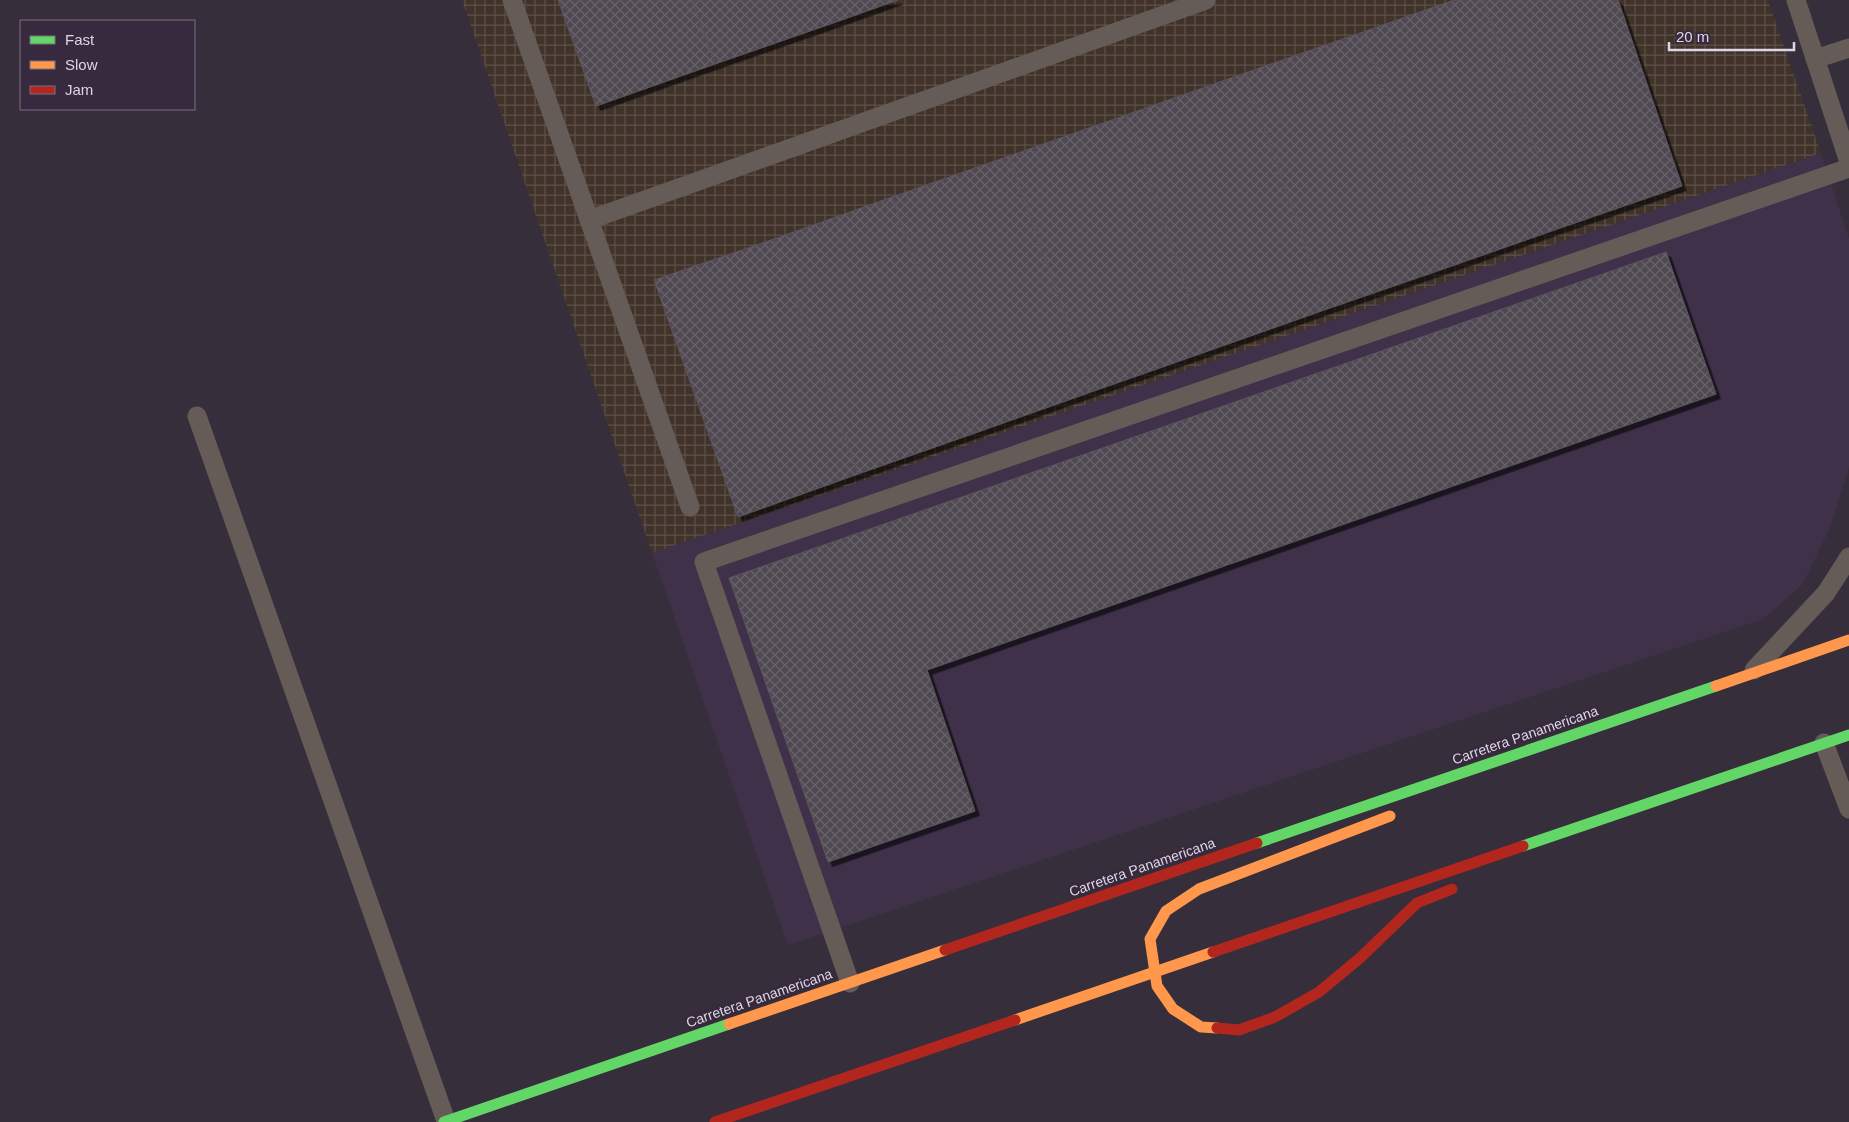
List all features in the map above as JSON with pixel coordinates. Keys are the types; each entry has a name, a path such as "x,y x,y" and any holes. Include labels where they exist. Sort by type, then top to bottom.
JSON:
{"highway":[{"name":"Carretera Panamericana","path":"445,1122 1849,640"},
{"path":"715,1122 1849,735"},
{"path":"1465,784 1513,755"},
{"path":"1592,835 1638,817 1707,784"},
{"path":"1402,812 1199,889 1166,911 1150,939 1157,986 1173,1009 1200,1027 1239,1030 1275,1017 1319,992 1360,958 1417,903 1463,885"}],"lane":[{"path":"512,0 690,507"},
{"path":"589,220 1206,0"},
{"path":"1796,0 1849,162"},
{"path":"1815,59 1849,48"},
{"path":"850,983 704,562 1849,168"},
{"path":"197,416 445,1122"},
{"path":"1750,674 1826,593 1849,557"},
{"path":"1824,744 1849,809"}],"shaded area":[{"path":"462,0 1770,0 1768,1 1821,153 652,553"},
{"path":"1821,153 1849,239 1849,467 1830,528 1802,585 1763,619 788,945 652,553"}],"building":[{"path":"558,0 692,0 715,64 596,106"},
{"path":"692,0 824,0 833,23 715,64"},
{"path":"824,0 898,0 833,23"},
{"path":"1454,0 1483,0 1563,227 1446,268 1363,32"},
{"path":"1483,0 1618,0 1682,186 1563,227"},
{"path":"1363,32 1446,268 1327,309 1245,73"},
{"path":"1245,73 1327,309 1208,351 1126,115"},
{"path":"1126,115 1208,351 1091,392 1009,156"},
{"path":"1009,156 1091,392 975,433 892,197"},
{"path":"892,197 975,433 858,474 774,239"},
{"path":"774,239 858,474 738,517 654,280"},
{"path":"1666,252 1716,394 927,670 975,811 828,862 729,578"}],"traffic: fast":[{"path":"1257,843 1716,686"},
{"path":"1523,846 1849,735"},
{"path":"444,1122 729,1024"}],"traffic: slow":[{"path":"1716,686 1849,640"},
{"path":"1217,1028 1201,1027 1173,1009 1157,986 1150,939 1166,911 1199,889 1390,816"},
{"path":"729,1024 945,950"},
{"path":"1015,1020 1213,952"}],"traffic: jam":[{"path":"945,950 1257,843"},
{"path":"1213,952 1523,846"},
{"path":"1217,1028 1239,1030 1275,1017 1319,992 1360,958 1417,903 1452,889"},
{"path":"715,1122 1015,1020"}]}
